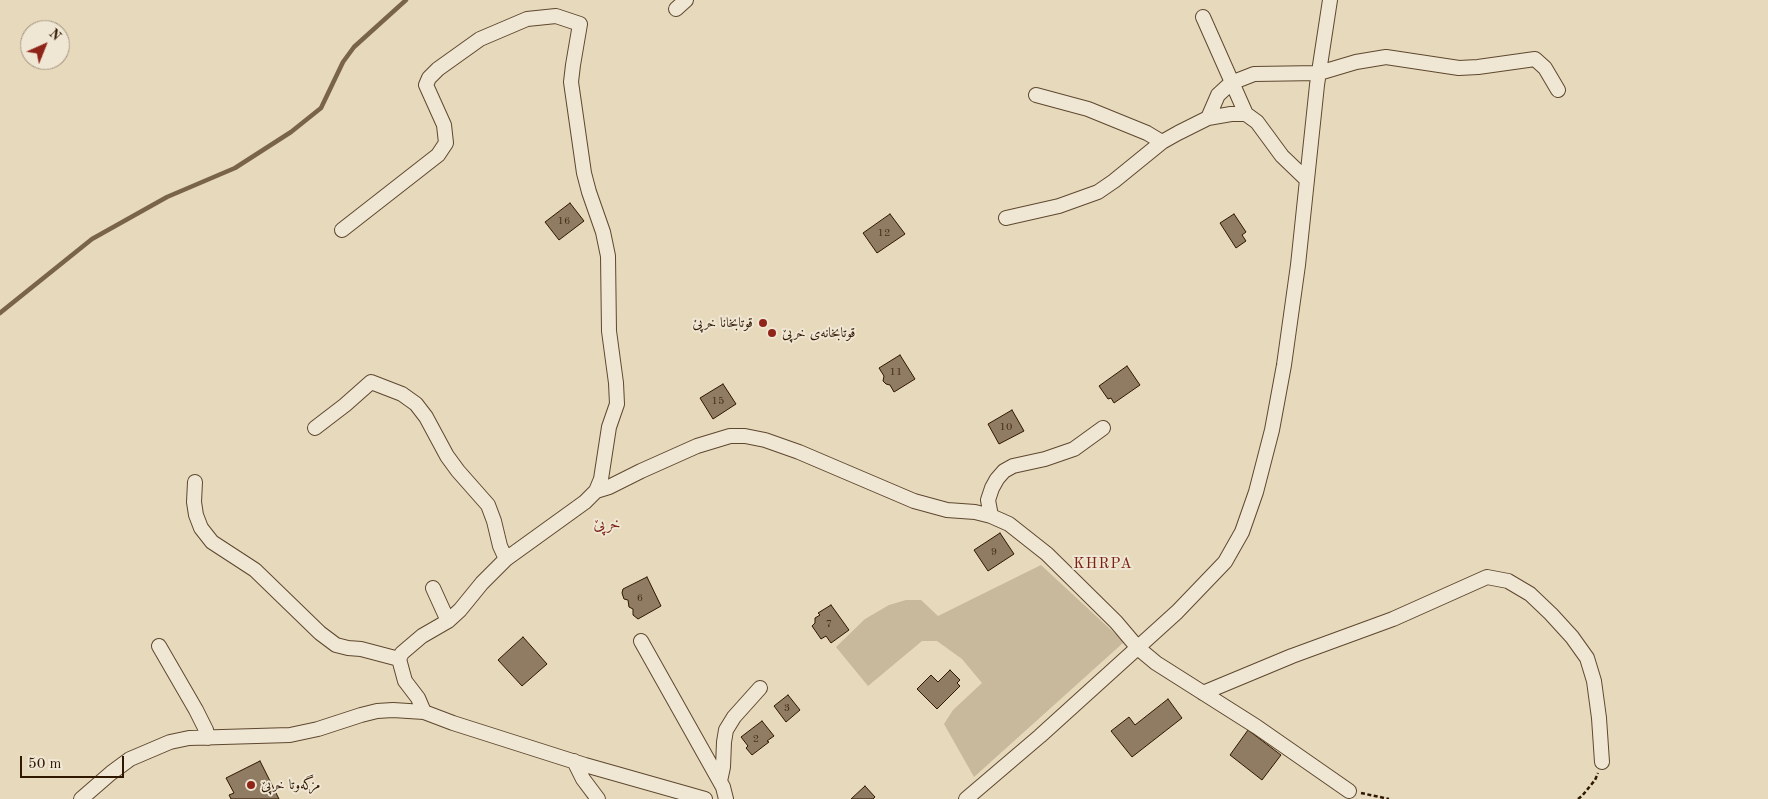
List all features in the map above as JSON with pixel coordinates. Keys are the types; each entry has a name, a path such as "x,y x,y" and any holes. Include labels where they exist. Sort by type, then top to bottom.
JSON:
{"street":[{"path":"966,799 1047,730 1177,612 1219,568 1242,532 1256,492 1272,430 1284,365 1319,73 1330,0"},
{"path":"342,230 438,156 446,143 444,125 426,85 429,78 438,69 480,39 527,19 556,16 580,24 572,65 572,82 584,173 603,232 608,256 609,331 617,404 609,427 601,479 596,491"},
{"path":"1203,17 1246,114 1265,132 1272,145 1282,156 1307,180"},
{"path":"1208,118 1218,95 1231,83 1254,74 1319,73 1356,62 1386,57 1459,68 1535,59 1545,68 1558,90"},
{"path":"1036,95 1096,113 1162,142"},
{"path":"1006,218 1059,206 1098,192 1162,142 1208,118 1231,114 1246,114"},
{"path":"315,428 371,382 402,394 416,404 426,417 447,456 488,505 500,546 506,559"},
{"path":"991,516 988,500 997,479 1004,472 1013,466 1074,450 1103,428"},
{"path":"424,712 418,698 405,681 399,659 422,636 448,621 460,610 482,583 506,559 572,512 596,491 610,487 641,470 697,446 730,436 745,436 765,440 799,452 914,501 947,510 975,512 991,516 1009,524 1047,554 1116,622 1138,648 1156,663 1257,727 1349,791"},
{"path":"195,482 194,502 196,515 201,528 212,542 255,570 320,633 336,645 361,649 399,659"},
{"path":"1204,693 1292,656 1394,619 1487,577 1508,581 1530,594 1551,614 1587,658 1594,681 1602,762"},
{"path":"432,588 448,621"},
{"path":"641,641 720,781 726,799"},
{"path":"159,646 196,710 208,738"},
{"path":"720,781 724,767 726,730 734,717 760,688"},
{"path":"81,799 130,759 170,742 189,738 290,735 318,729 377,711 393,710 424,712 574,761 705,799"},
{"path":"574,761 583,779 598,799"}],"path":[{"path":"1578,799 1595,780 1602,762"},
{"path":"1349,791 1388,799"}],"shaded area":[{"path":"1041,565 1124,642 974,777 944,724 953,710 982,683 962,659 937,641 922,641 868,686 836,647 865,619 889,605 906,600 921,600 938,616"}],"building":[{"path":"570,203 584,221 559,240 545,222"},
{"path":"890,214 905,234 877,253 863,233"},
{"path":"1234,214 1246,232 1242,235 1246,241 1236,248 1220,223"},
{"path":"900,355 915,379 894,392 890,385 883,381 884,376 879,368"},
{"path":"1127,366 1140,385 1114,403 1111,398 1108,399 1099,386"},
{"path":"723,384 736,404 713,419 700,398"},
{"path":"1012,410 1024,431 999,444 988,424"},
{"path":"1000,533 1014,554 988,571 974,550"},
{"path":"647,577 661,606 638,619 633,615 633,609 629,607 628,600 624,599 622,593 623,589"},
{"path":"831,605 849,630 831,643 826,636 821,639 812,626 815,623 815,618 820,615 818,613"},
{"path":"523,637 547,664 522,686 498,660"},
{"path":"950,670 960,680 957,683 960,686 937,709 917,689 931,675 938,682"},
{"path":"788,695 800,710 786,722 774,706"},
{"path":"1168,699 1182,718 1132,757 1111,731 1129,717 1135,725"},
{"path":"762,721 774,736 752,755 741,737"},
{"path":"1248,730 1281,755 1262,780 1230,755"},
{"name":"مزگەوتا خرپێ","path":"260,761 279,799 231,799 229,795 234,793 226,778"},
{"path":"865,786 875,797 873,799 851,799"}],"waterway":[{"path":"0,313 92,239 167,197 235,168 291,132 321,108 343,62 354,47 406,0"}],"place":[{"name":"قوتابخانا خرپێ","path":"763,323"},
{"name":"قوتابخانەی خرپێ","path":"772,333"},
{"name":"مزگەوتا خرپێ","path":"251,785"}],"district":[{"name":"خرپێ","path":"607,525"},
{"name":"KHRPA","path":"1103,564"}]}
